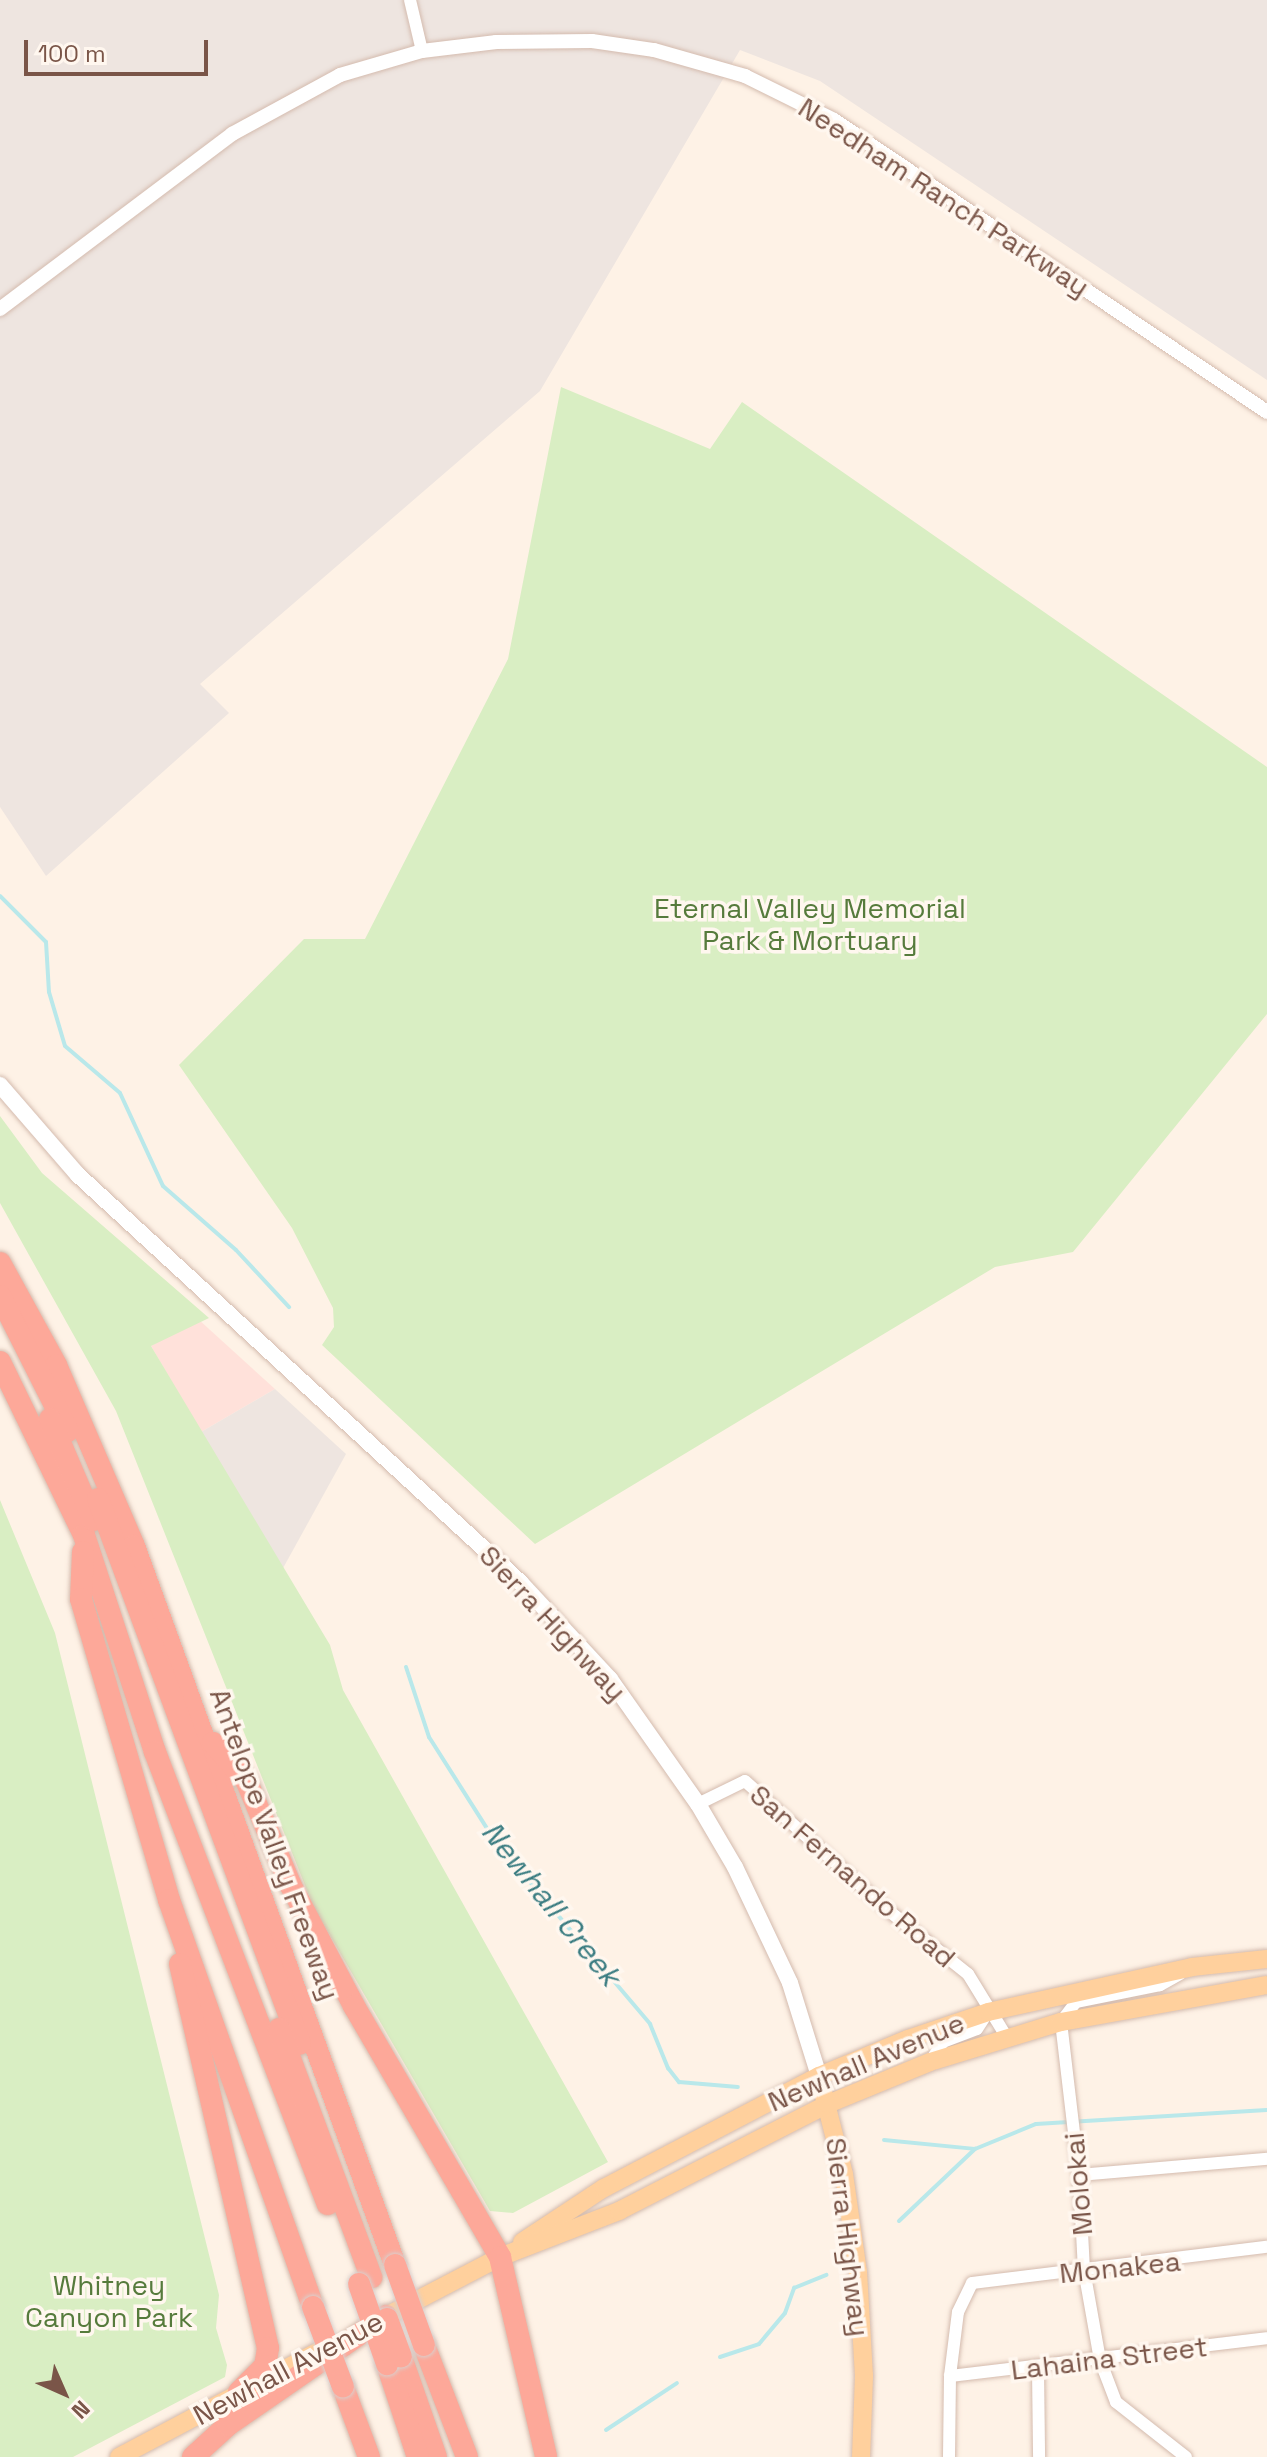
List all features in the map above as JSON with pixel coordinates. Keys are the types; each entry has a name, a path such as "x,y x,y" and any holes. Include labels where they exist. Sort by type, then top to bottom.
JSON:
{"highway":[{"name":"Antelope Valley Freeway","path":"0,1263 56,1365 134,1546 204,1733 377,2274 406,2354 467,2457"},
{"path":"0,1296 98,1500 377,2274"},
{"path":"0,1322 87,1504 377,2274"},
{"name":"Antelope Valley Freeway","path":"0,1362 84,1535 155,1752 377,2274 406,2354 418,2457"},
{"path":"84,1535 81,1599 169,1900 369,2457"},
{"path":"204,1733 246,1780 291,1886 354,2006 500,2257 546,2457"},
{"path":"169,1900 268,2348 265,2366 239,2392"},
{"path":"193,2457 228,2425 386,2316"},
{"path":"406,2354 436,2457"},
{"path":"406,2354 454,2457"}],"main road":[{"name":"Sierra Highway","path":"0,1085 78,1175 531,1593 619,1690 698,1804 790,1983 828,2104 851,2216 864,2376 861,2457"},
{"name":"Newhall Avenue","path":"500,2257 570,2207 819,2076 988,2012 1192,1967 1267,1959"},
{"name":"Newhall Avenue","path":"119,2457 500,2257 619,2211 828,2104 930,2062 1006,2036 1061,2022 1267,1985"}],"street":[{"path":"410,0 422,51"},
{"name":"Needham Ranch Parkway","path":"0,309 232,134 340,75 422,51 496,42 592,41 654,50 745,76 834,120 1267,412"},
{"name":"San Fernando Road","path":"698,1804 745,1781 889,1911 968,1974 988,2012 1006,2036"},
{"path":"1061,2022 1076,2002 1160,1985 1192,1967"},
{"path":"930,2062 943,2042 977,2029 988,2012"},
{"name":"Molokai","path":"1061,2022 1079,2175 1084,2270 1100,2360 1116,2402 1186,2457"},
{"path":"1079,2175 1267,2159"},
{"name":"Monakea","path":"950,2376 958,2312 972,2283 1267,2247"},
{"name":"Lahaina Street","path":"950,2376 1038,2369 1267,2338"},
{"path":"1038,2369 1039,2457"},
{"path":"949,2457 950,2376"}],"shaded area":[{"path":"0,0 1267,0 1267,380 820,81 740,50 540,391 200,684 229,713 46,876 0,807"},
{"path":"198,1319 275,1389 201,1432 151,1346"},
{"path":"275,1389 346,1454 282,1570 201,1432"}],"green space":[{"name":"Eternal Valley Memorial Park & Mortuary","path":"561,387 710,449 742,402 1267,767 1267,1014 1073,1252 995,1267 535,1544 322,1345 334,1327 333,1308 292,1228 179,1065 304,939 365,939 508,659"},
{"path":"0,1116 42,1173 209,1318 151,1346 330,1645 343,1690 608,2162 513,2213 490,2211 314,1908 116,1411 0,1203"},
{"name":"Whitney Canyon Park","path":"0,1500 55,1633 219,2295 216,2328 227,2365 225,2377 73,2457 0,2457"}],"waterway":[{"name":"Newhall Creek","path":"0,896 46,942 49,992 65,1046 120,1093 163,1186 236,1250 289,1307"},
{"name":"Newhall Creek","path":"406,1667 429,1737 495,1841 650,2024 668,2068 679,2082 738,2087"},
{"name":"Newhall Creek","path":"884,2140 975,2149 1036,2124 1267,2110"},
{"path":"899,2221 975,2149"},
{"path":"720,2357 759,2344 785,2313 794,2288 826,2275"},
{"path":"606,2430 677,2383"}]}
